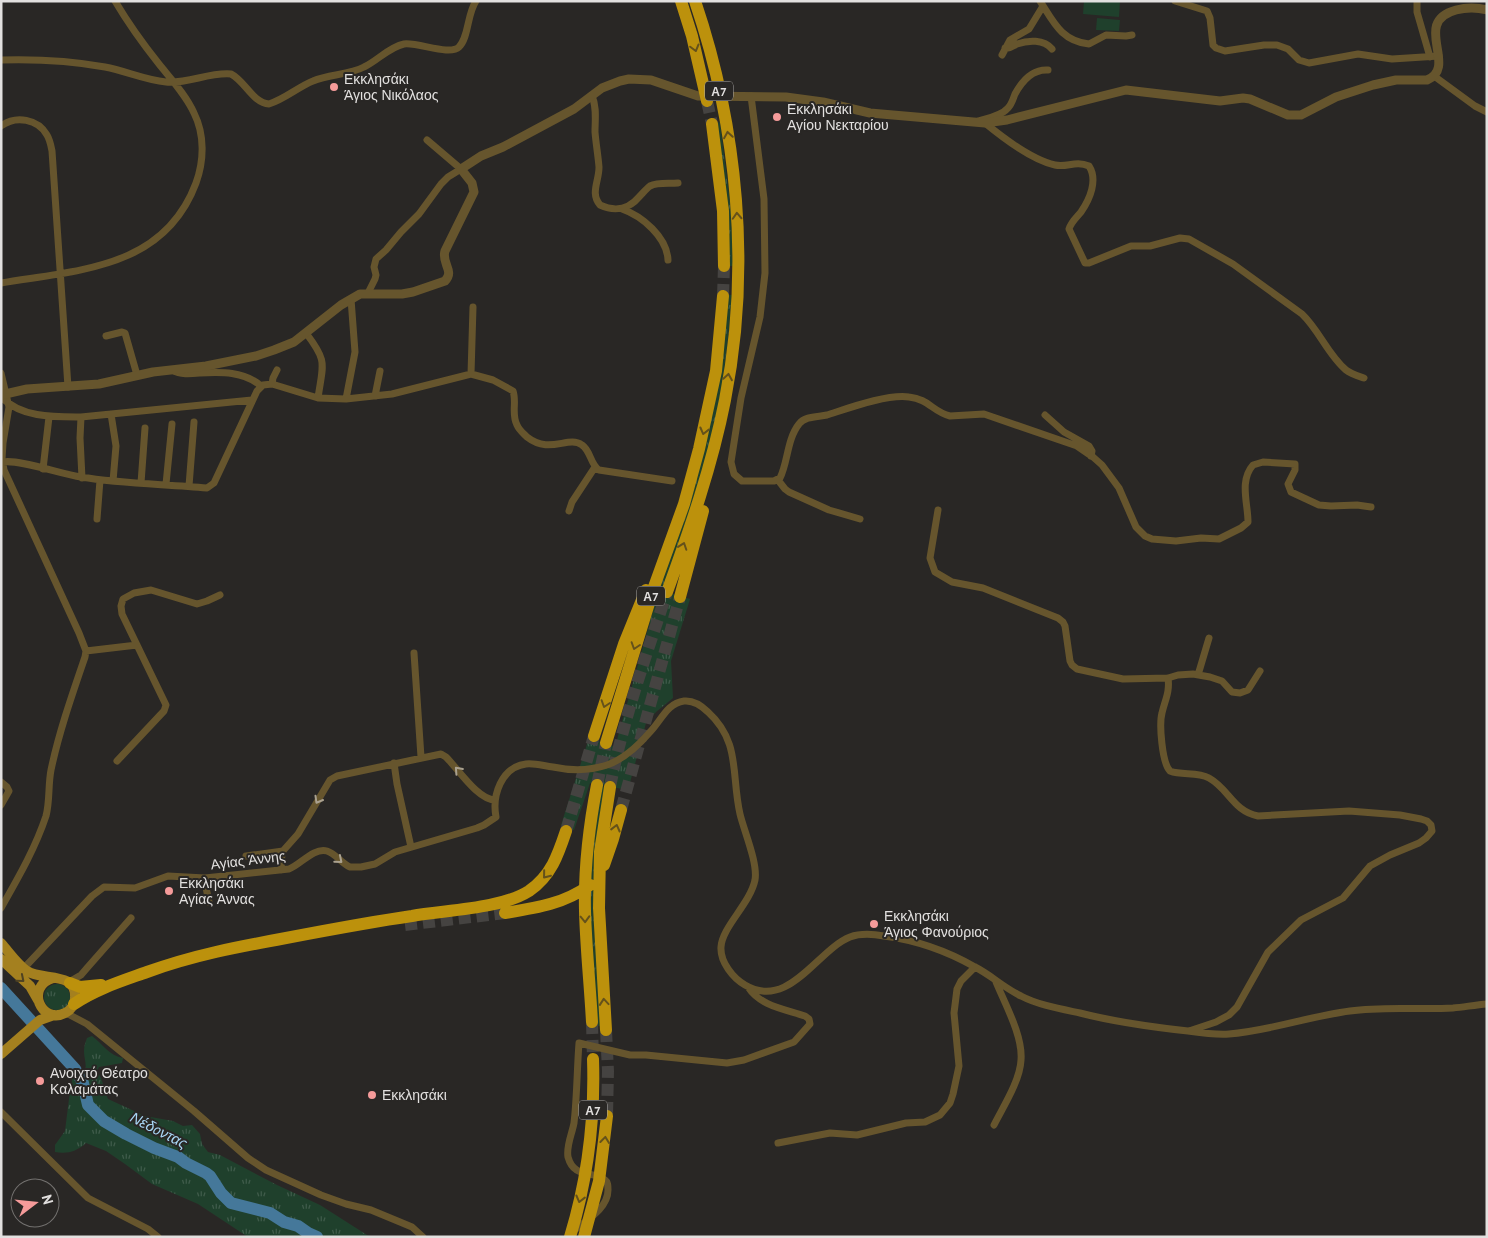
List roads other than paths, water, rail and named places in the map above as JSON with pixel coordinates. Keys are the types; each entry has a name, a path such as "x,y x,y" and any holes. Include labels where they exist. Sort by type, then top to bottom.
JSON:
{"highway":[{"name":"Α7","path":"681,1 696,51 707,101"},
{"name":"Α7","path":"667,592 697,508 719,425 729,373 735,321 738,265 731,155 721,98 695,1"},
{"path":"712,124 723,211 724,266"},
{"path":"600,740 624,644 669,532 699,450 716,371 723,296"},
{"path":"680,597 706,500 719,425"},
{"path":"592,1022 585,909 587,853 596,785"},
{"path":"606,1030 598,908 600,852 610,787"},
{"path":"505,913 540,908 558,903 592,884 608,855 620,810"},
{"path":"71,1007 90,994 118,982 204,954 316,932 496,904 512,899 541,882 551,869 566,831"},
{"path":"316,932 405,926"},
{"path":"70,983 80,987 88,987 118,982"},
{"name":"Α7","path":"568,1237 585,1178 588,1160 594,1103 594,1059"},
{"name":"Α7","path":"584,1237 602,1163 607,1116"}],"main road":[{"path":"1,943 24,968 37,975 62,978 70,983 75,993 71,1007 54,1015 39,1010"},
{"path":"1,959 30,986 39,1010"},
{"path":"1,1054 24,1030 39,1010 38,991 48,980 53,978"},
{"path":"1,1046 24,1030"}],"street":[{"path":"1,283 61,273 114,261 143,249 162,234 173,222 194,189 202,156 202,137 195,114 187,100 136,33 115,1"},
{"path":"1,60 84,64 112,69 152,80 174,82 231,74 241,81 260,102 269,104 314,80 366,67 394,48 404,44 451,51 458,49 462,43 472,7 476,1"},
{"path":"1175,1 1207,11 1210,18 1213,45 1220,50 1226,51 1264,44 1277,45 1288,48 1299,60 1309,63 1358,54 1392,59 1434,57"},
{"path":"368,293 375,279 374,266 376,259 419,214 441,184 461,168 481,156 503,147 574,109 602,88 620,80 640,79 662,83 692,95 709,97 786,97 823,102 883,115 980,122 1007,120 1126,90 1220,101 1250,99 1288,115 1301,116 1336,97 1356,90 1385,82 1427,80 1434,76 1439,69 1416,12 1417,1"},
{"path":"1042,4 1053,24 1064,33 1084,43 1089,44 1106,35 1126,36 1132,34"},
{"path":"1042,4 1038,17 1030,29 1014,37 1004,52 1018,44 1036,41 1046,43 1052,49"},
{"path":"1434,57 1436,26 1445,15 1462,9 1477,8 1487,10"},
{"path":"1038,17 1047,14"},
{"path":"980,122 1005,111 1017,90 1027,78 1038,71 1048,70"},
{"path":"1434,76 1475,106 1487,112"},
{"path":"592,96 595,108 599,170 595,198 600,205 622,208 629,206 645,190 653,185 678,183"},
{"path":"751,96 764,199 765,273 760,317 741,398 731,462 734,474 742,481 778,480"},
{"path":"1,126 14,120 29,120 42,128 48,137 52,151 68,387"},
{"path":"980,122 1041,160 1057,166 1075,162 1089,166 1093,172 1094,180 1091,190 1082,210 1070,224 1069,229 1085,262 1089,263 1131,246 1150,246 1180,238 1189,239 1233,264 1302,314 1310,321 1341,365 1351,373 1364,378"},
{"path":"3,395 27,389 100,384 137,375 215,365 267,353 290,343 306,333 334,310 360,294 402,294 413,292 448,279 449,271 443,258 445,251 474,192 472,183 461,168 427,140"},
{"path":"622,208 638,216 651,228 666,248 668,260"},
{"path":"346,398 355,352 351,299"},
{"path":"471,374 473,307"},
{"path":"106,336 125,333 137,375"},
{"path":"306,333 318,349 323,360 318,398"},
{"path":"172,370 182,374 227,373 250,378 261,386 272,384 318,398 346,398 392,394 471,374 493,380 513,391 515,397 514,418 523,433 532,441 545,446 576,442 588,451 595,467 606,471 672,481"},
{"path":"272,384 277,370"},
{"path":"375,396 380,372"},
{"path":"1,373 3,395 9,404 34,414 49,417 81,417 252,400"},
{"path":"2,462 14,461 82,478 208,488 214,483 252,400 261,386"},
{"path":"778,480 797,427 802,421 856,405 900,396 925,400 939,412 947,415 988,414 1016,426 1071,444 1102,465 1119,488 1140,532 1152,539 1176,541 1201,538 1219,539 1241,528 1248,522 1245,490 1248,474 1253,465 1262,462 1295,464 1296,470 1288,484 1288,489 1296,495 1325,506 1357,505 1371,507"},
{"path":"1,908 28,860 48,808 51,769 66,713 86,651 2,462 3,437 9,404"},
{"path":"112,414 116,446 113,481"},
{"path":"1045,415 1064,432 1090,446 1092,450 1091,456"},
{"path":"43,469 49,417"},
{"path":"81,417 82,478"},
{"path":"189,486 194,422"},
{"path":"166,484 172,424"},
{"path":"141,483 146,428"},
{"path":"569,511 572,502 595,467"},
{"path":"97,519 100,480"},
{"path":"778,480 785,490 836,513 860,519"},
{"path":"938,510 930,558 935,572 942,578 952,582 983,588 1058,618 1065,626 1070,661 1077,669 1122,679 1198,675 1222,681 1228,690 1235,693 1248,690 1260,672"},
{"path":"117,761 165,708 165,702 121,608 122,600 126,596 136,593 154,591 197,604 220,595"},
{"path":"1198,675 1208,638"},
{"path":"86,651 137,645"},
{"path":"414,653 421,757"},
{"path":"1168,678 1170,686 1161,715 1161,723 1164,757 1167,768 1170,771 1196,774 1210,778 1248,814 1258,816 1349,811 1400,815 1421,818 1431,826 1432,831 1419,842 1370,866 1343,898 1301,920 1268,952 1237,1007 1216,1022 1189,1031"},
{"name":"Αγίας Άννης","path":"24,968 101,888 110,886 135,888 168,876 204,878 293,868 321,851 329,852 346,866 354,868 375,864 394,852 484,825 496,817 495,800 498,785 509,772 522,765 542,765 579,770 612,763 638,745 667,710 681,701 694,702 704,708 722,726 730,746 737,799 754,863 755,878 748,898 723,937 721,952 729,971 748,986"},
{"path":"281,870 280,856 282,851 298,834 331,778 421,757 442,754 481,795 488,800 495,800"},
{"path":"394,763 411,847"},
{"path":"1,782 8,787 9,792 1,805"},
{"path":"246,856 282,851"},
{"path":"204,878 209,902"},
{"path":"70,983 88,968 130,918"},
{"path":"748,986 761,991 770,991 784,987 800,977 843,940 859,935 909,940 940,951 975,967 996,982 1026,999 1082,1014 1158,1028 1206,1034 1228,1034 1357,1010 1392,1007 1452,1008 1487,1004"},
{"path":"778,1143 830,1133 857,1135 906,1123 925,1122 940,1115 950,1103 959,1066 954,1014 957,989 961,981 975,967"},
{"path":"994,1125 1019,1071 1021,1059 1017,1035 996,982"},
{"path":"568,1237 602,1206 608,1194 607,1182 604,1178 580,1173 572,1166 568,1158 574,1124 578,1043 624,1055 727,1063 744,1060 794,1042 800,1038 810,1024 809,1019 765,1003 754,995 748,986"},
{"path":"71,1007 87,1024 194,1111 248,1158 266,1170 321,1195 371,1210 400,1222 424,1237"},
{"path":"1,1112 88,1198 148,1229 158,1237"}],"waterway":[{"name":"Νέδoντας","path":"1,988 75,1069 83,1083 88,1105 104,1121 126,1134 178,1157 206,1173 231,1203 270,1213 284,1222 298,1226 317,1237"}],"tunnel":[{"path":"707,101 712,124"},
{"path":"723,296 724,266"},
{"path":"610,787 628,713 667,592"},
{"path":"621,810 680,597"},
{"path":"566,831 594,736"},
{"path":"597,785 606,743"},
{"path":"405,925 505,913"},
{"path":"592,1022 593,1059"},
{"path":"606,1030 608,1071 607,1116"}],"place":[{"name":"Εκκλησάκι Άγιος Νικόλαος","path":"334,87"},
{"name":"Εκκλησάκι Αγίου Νεκταρίου","path":"777,117"},
{"name":"Εκκλησάκι Αγίας Άννας","path":"169,891"},
{"name":"Εκκλησάκι Άγιος Φανούριος","path":"874,924"},
{"name":"Ανοιχτό Θέατρο Καλαμάτας","path":"40,1081"},
{"name":"Εκκλησάκι","path":"372,1095"}]}
